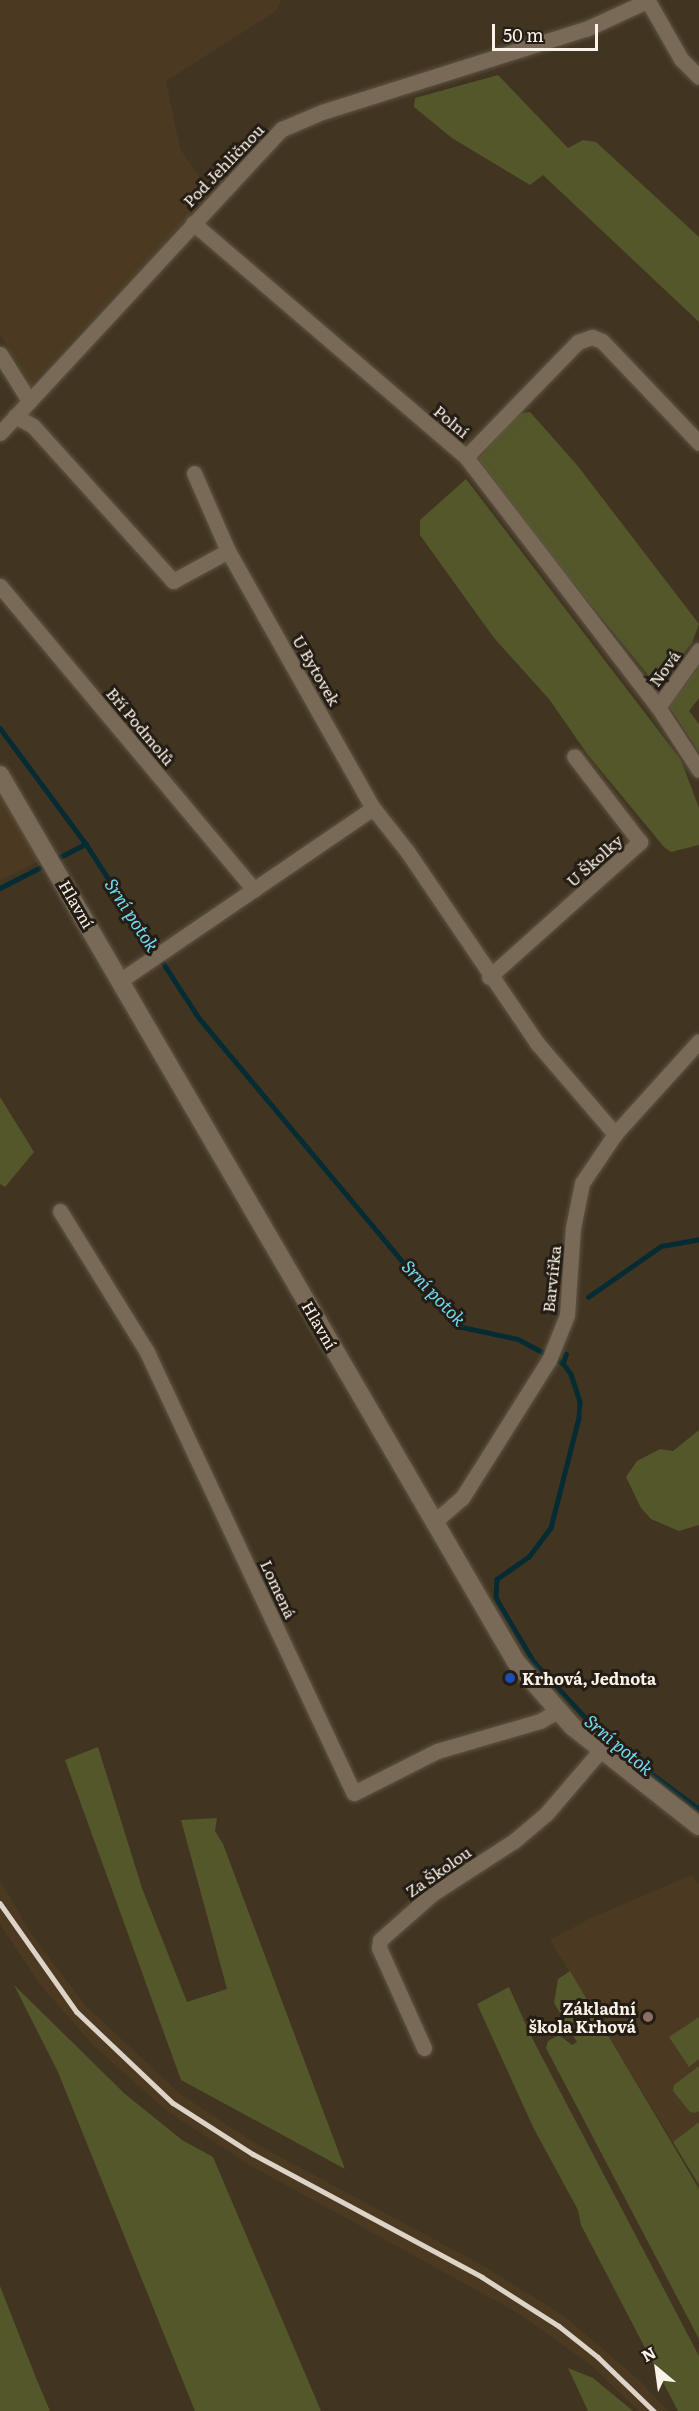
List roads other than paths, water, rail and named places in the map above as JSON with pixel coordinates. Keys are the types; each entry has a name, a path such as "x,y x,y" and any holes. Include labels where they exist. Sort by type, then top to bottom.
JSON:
{"street":[{"path":"648,1 681,59 699,77"},
{"name":"Pod Jehličnou","path":"0,433 28,399 282,129 322,112 586,29 648,1"},
{"name":"Polní","path":"193,223 466,457 578,342 592,337 602,341 699,443"},
{"path":"0,354 28,399"},
{"path":"15,416 33,426 173,581 228,551"},
{"path":"466,457 658,707 699,770"},
{"name":"U Bytovek","path":"194,473 228,551 373,808"},
{"name":"Bří Podmolů","path":"0,586 254,890"},
{"name":"Nová","path":"658,707 699,650"},
{"name":"U Školky","path":"489,976 640,842 574,756"},
{"name":"Hlavní","path":"0,775 516,1662 557,1711 600,1751 699,1826"},
{"path":"121,980 373,808 407,851 489,976 537,1044 615,1134"},
{"name":"Barvířka","path":"435,1522 462,1498 552,1354 567,1315 573,1228 582,1183 615,1134 699,1041"},
{"name":"Lomená","path":"60,1211 147,1352 354,1793 444,1748 540,1720 557,1711"},
{"name":"Za Školou","path":"423,2048 379,1948 380,1940 432,1894 513,1841 546,1814 600,1751"}],"waterway":[{"name":"Srní potok","path":"0,728 86,844 199,1018 432,1297 462,1327 518,1339 563,1363 571,1374 580,1401 579,1418 551,1528 529,1557 497,1579 496,1598 534,1662 584,1716 617,1748 699,1809"},
{"path":"60,857 86,844"},
{"path":"0,888 39,868"},
{"path":"588,1297 661,1246 699,1239"},
{"path":"563,1363 566,1354"}],"railway":[{"path":"0,1903 77,2012 173,2103 253,2154 482,2277 559,2326 598,2357 654,2411"}],"place":[{"name":"Krhová, Jednota","path":"510,1678"},
{"name":"Základní škola Krhová","path":"648,2017"}]}
